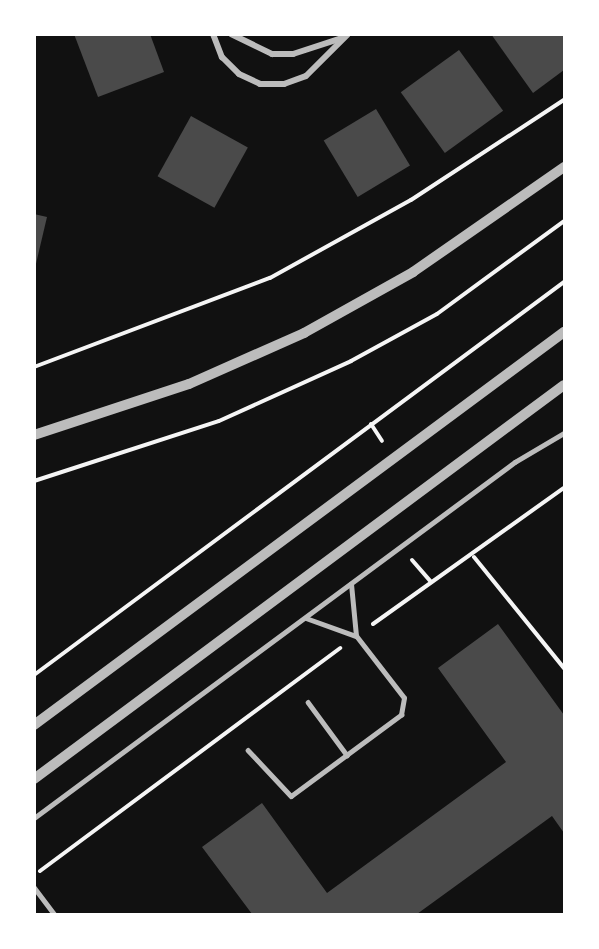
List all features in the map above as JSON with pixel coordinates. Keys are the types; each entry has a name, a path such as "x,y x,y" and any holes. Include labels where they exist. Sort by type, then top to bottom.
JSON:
{"street":[{"path":"213,34 222,57 239,74 260,84 284,84 306,76 347,35"},
{"path":"231,34 272,54 293,54 347,35"},
{"path":"34,435 189,384 304,333 413,272 564,166"},
{"path":"34,725 564,332"},
{"path":"34,779 564,385"}],"lane":[{"path":"34,818 351,584 564,432"},
{"path":"248,750 291,796 347,755 405,707 404,698 356,636 351,584"},
{"path":"305,618 356,636"},
{"path":"308,702 347,755"},
{"path":"34,887 54,915"},
{"path":"34,892 40,897"}],"path":[{"path":"34,367 270,278 411,200 564,99"},
{"path":"34,481 219,421 351,361 437,314 564,221"},
{"path":"34,675 564,282"},
{"path":"34,875 356,636 474,556 564,488"},
{"path":"474,556 564,668"}],"building":[{"path":"74,34 150,34 164,72 98,97"},
{"path":"491,34 564,34 564,70 533,93"},
{"path":"459,50 503,111 445,153 401,92"},
{"path":"376,109 410,166 358,197 324,140"},
{"path":"191,116 248,148 214,208 158,176"},
{"path":"34,214 47,217 35,268 34,268"},
{"path":"498,624 564,715 564,833 552,816 417,914 252,914 202,847 262,803 327,893 506,762 438,668"}]}
